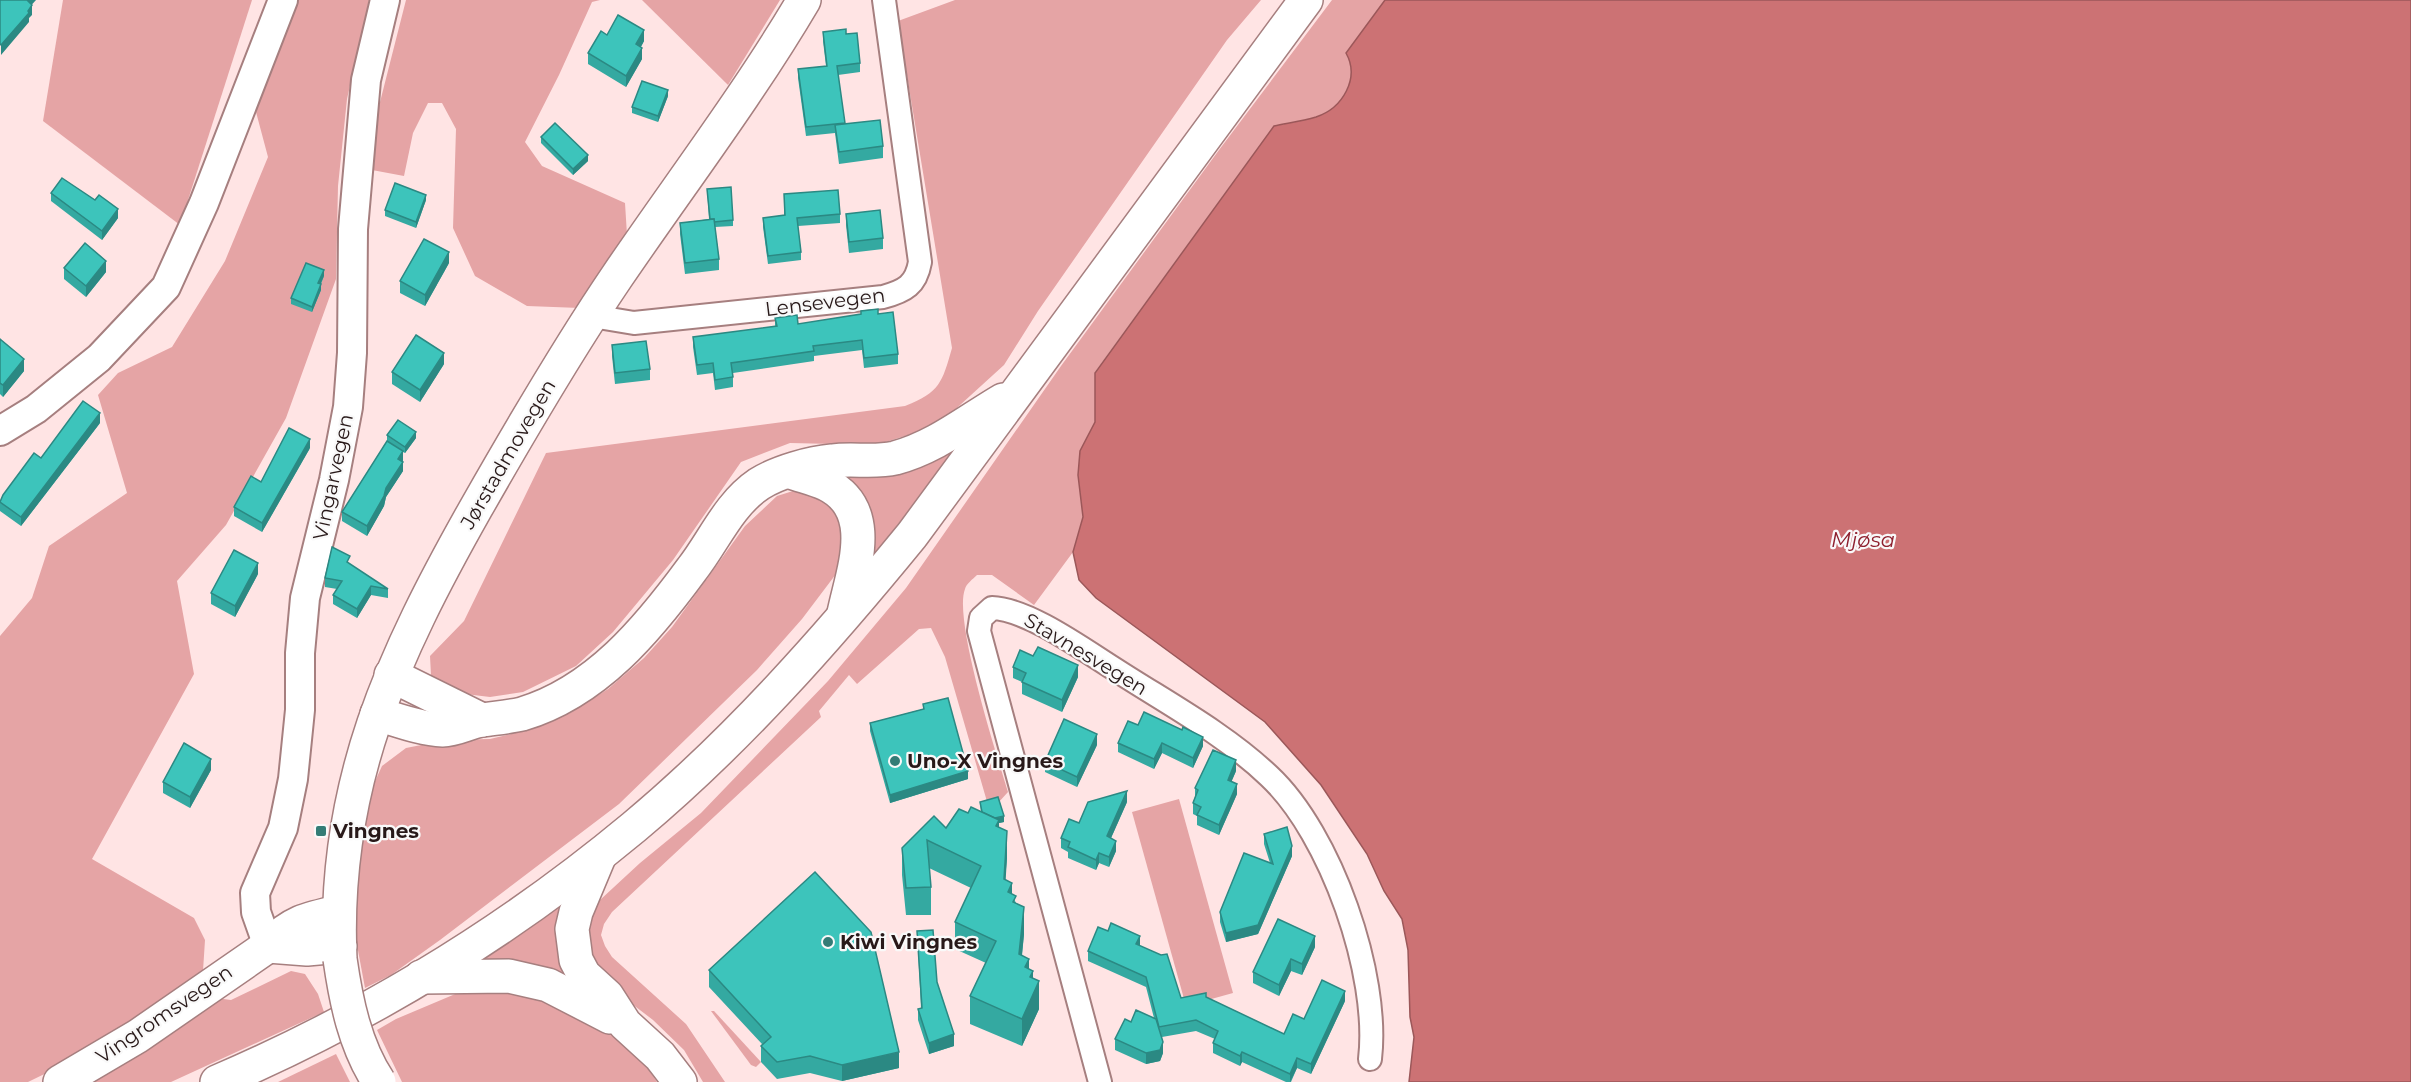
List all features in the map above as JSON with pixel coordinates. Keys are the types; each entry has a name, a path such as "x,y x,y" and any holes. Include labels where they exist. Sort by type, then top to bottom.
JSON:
{"main road":[{"name":"Jørstadmovegen","path":"379,1082 367,1061 356,1030 340,952 339,912 341,867 353,789 391,675 441,571 516,438 592,316 804,0"},
{"path":"217,1082 341,1023 421,977 537,900 601,853 712,756 843,617 912,535 1306,0"},
{"path":"377,714 428,729 446,730 539,708 573,691 604,668 661,609 741,499 760,483 791,471 832,460 894,459 952,433 1017,391"},
{"path":"791,471 826,484 838,492 854,513 860,542 843,617"},
{"path":"391,675 482,720"},
{"path":"601,853 576,912 572,945 584,975 607,996 625,1024 660,1056 678,1081"},
{"name":"Vingromsvegen","path":"60,1082 138,1036 268,946 296,922 339,912"},
{"path":"268,946 340,952"},
{"path":"421,977 492,976 526,980 568,994 596,1011 625,1024"}],"street":[{"path":"0,431 36,409 99,358 166,287 204,203 283,0"},
{"name":"Vingarvegen","path":"268,946 256,912 255,893 283,828 293,779 300,710 300,653 305,598 334,480 348,407 353,229 366,80 385,0"},
{"name":"Lensevegen","path":"592,316 634,323 883,297 903,291 912,284 918,275 920,262 884,0"},
{"name":"Stavnesvegen","path":"1100,1082 979,631 981,618 992,608 1009,608 1081,648 1236,748 1268,774 1292,799 1332,876 1363,958 1373,1036 1370,1059"}],"shaded area":[{"path":"63,0 252,0 180,225 43,121"},
{"path":"295,0 369,0 347,99 338,186 336,279 286,418 226,525 177,581 194,674 92,859 194,918 205,940 203,971 133,1021 65,1064 28,1082 0,1082 0,636 32,598 49,546 127,493 98,395 118,373 172,347 225,261 268,157 256,112"},
{"path":"406,0 600,0 592,2 525,142 542,166 625,203 627,235 580,308 527,306 475,276 453,228 456,129 442,103 428,103 413,133 404,176 372,170 379,106"},
{"path":"642,0 780,0 728,85"},
{"path":"955,0 1261,0 1227,40 1038,311 1004,365 937,426 876,445 790,443 741,462 673,560 613,632 576,666 523,692 490,697 457,693 431,675 430,656 464,621 546,453 905,406 926,396 938,385 952,348 898,21"},
{"path":"1332,0 1385,0 1346,53 1350,63 1350,82 1341,99 1326,113 1274,126 1095,372 1095,422 1080,451 1078,475 1083,517 1073,552 1034,605 992,575 977,575 966,587 963,605 970,657 1008,792 998,803 988,805 945,657 931,628 919,629 857,684 849,675 819,711 821,717 612,912 604,924 601,935 612,957 686,1024 725,1082 703,1082 684,1050 653,1020 619,994 587,954 584,941 594,910 600,900 640,863 701,813 828,681 906,588 1061,366"},
{"path":"959,445 872,558 832,471"},
{"path":"793,491 810,491 837,502 848,545 836,574 802,619 757,670 619,804 440,940 391,975 365,988 357,945 353,902 367,799 382,766 406,748 447,740 490,739 532,729 570,713 608,689 644,658 672,627 745,526 777,496"},
{"path":"1179,799 1233,993 1186,1006 1132,812"},
{"path":"568,898 572,978 478,964 479,959"},
{"path":"291,971 305,974 318,994 324,1012 171,1082 84,1082 216,998 231,1000"},
{"path":"525,990 582,1016 615,1036 644,1064 657,1082 402,1082 377,1030 396,1019 460,992"},
{"path":"711,1011 714,1011 761,1062 756,1067 751,1065"},
{"path":"336,1054 350,1082 278,1082"}],"water":[{"name":"Mjøsa","path":"1385,0 2411,0 2411,1082 1409,1082 1414,1037 1410,1017 1408,950 1402,919 1384,891 1367,854 1321,785 1265,722 1096,598 1079,580 1073,552 1083,517 1078,475 1080,451 1095,422 1095,373 1274,126 1326,113 1341,99 1350,82 1350,63 1346,53"}],"building":[{"path":"0,0 27,0 32,5 29,13 1,45 0,44"},
{"path":"618,15 644,30 636,44 642,48 626,76 588,53 601,31 607,35"},
{"path":"846,29 846,34 857,33 860,63 837,66 845,123 806,127 798,69 827,66 823,32"},
{"path":"642,81 668,90 658,116 632,107"},
{"path":"880,120 883,146 839,152 835,125"},
{"path":"555,123 588,155 573,169 541,137"},
{"path":"62,178 95,200 99,195 118,209 102,231 51,193"},
{"path":"395,183 426,195 416,222 385,210"},
{"path":"731,187 733,220 714,222 714,219 710,219 707,189"},
{"path":"838,190 840,214 797,218 801,252 768,256 763,218 785,215 784,194"},
{"path":"880,210 883,238 849,242 846,214"},
{"path":"714,219 719,259 685,263 680,223"},
{"path":"424,239 449,252 425,295 400,281"},
{"path":"85,243 106,261 86,286 64,268"},
{"path":"306,263 324,270 312,307 291,298"},
{"path":"878,309 878,314 893,312 898,354 864,358 862,340 813,346 814,351 731,363 733,377 715,380 713,363 697,365 693,337 777,326 775,318 797,315 798,324"},
{"path":"416,335 444,353 420,390 392,372"},
{"path":"0,339 24,359 3,385 0,383"},
{"path":"646,341 650,369 615,373 612,345"},
{"path":"83,401 100,413 21,517 0,502 3,495 34,453 41,458"},
{"path":"398,420 416,432 405,447 387,435"},
{"path":"289,428 310,439 262,523 234,507 251,476 261,482"},
{"path":"387,441 403,451 398,459 403,462 386,488 367,526 342,512"},
{"path":"332,547 350,556 347,562 388,589 371,586 357,609 333,595 342,581 325,578"},
{"path":"234,550 258,563 235,606 211,593"},
{"path":"1038,647 1078,665 1062,700 1022,682 1026,673 1013,667 1020,650 1033,656"},
{"path":"948,698 968,771 890,795 870,723 924,709 923,704"},
{"path":"1144,712 1203,737 1193,758 1162,743 1154,759 1118,743 1128,721 1138,725"},
{"path":"1064,719 1097,734 1077,777 1045,762"},
{"path":"184,743 211,759 190,797 163,782"},
{"path":"1213,750 1236,760 1228,780 1237,784 1219,825 1197,815 1201,807 1193,803 1198,790 1195,788"},
{"path":"1127,791 1107,836 1116,841 1109,857 1099,853 1096,860 1068,847 1070,842 1061,838 1069,819 1079,823 1088,802"},
{"path":"998,797 1004,816 995,818 982,812 980,802"},
{"path":"971,807 999,820 996,826 1007,831 1004,879 1012,883 1008,892 1016,896 1013,902 1024,907 1019,954 1029,959 1025,967 1033,971 1030,977 1039,981 1022,1019 970,996 996,941 955,922 981,866 927,840 931,887 906,888 902,848 934,816 946,828 959,809 968,813"},
{"path":"1287,827 1292,846 1258,925 1226,933 1220,912 1244,853 1273,864 1264,834"},
{"path":"815,872 871,932 899,1052 842,1065 810,1056 777,1062 761,1046 771,1037 709,970"},
{"path":"1278,919 1315,936 1302,964 1291,959 1279,985 1253,972"},
{"path":"1111,923 1140,936 1136,944 1161,955 1167,954 1181,998 1206,993 1206,997 1284,1034 1293,1014 1304,1019 1322,980 1345,991 1311,1064 1297,1058 1290,1074 1242,1052 1240,1056 1213,1043 1218,1031 1196,1020 1159,1027 1146,977 1088,951 1098,927 1108,931"},
{"path":"933,930 937,982 954,1034 929,1043 918,1009 922,1008 917,931"},
{"path":"1136,1010 1156,1019 1163,1042 1160,1050 1146,1053 1115,1039 1125,1019 1131,1022"}],"place":[{"name":"Uno-X Vingnes","path":"895,761"},
{"name":"Vingnes","path":"321,831"},
{"name":"Kiwi Vingnes","path":"828,942"}]}
